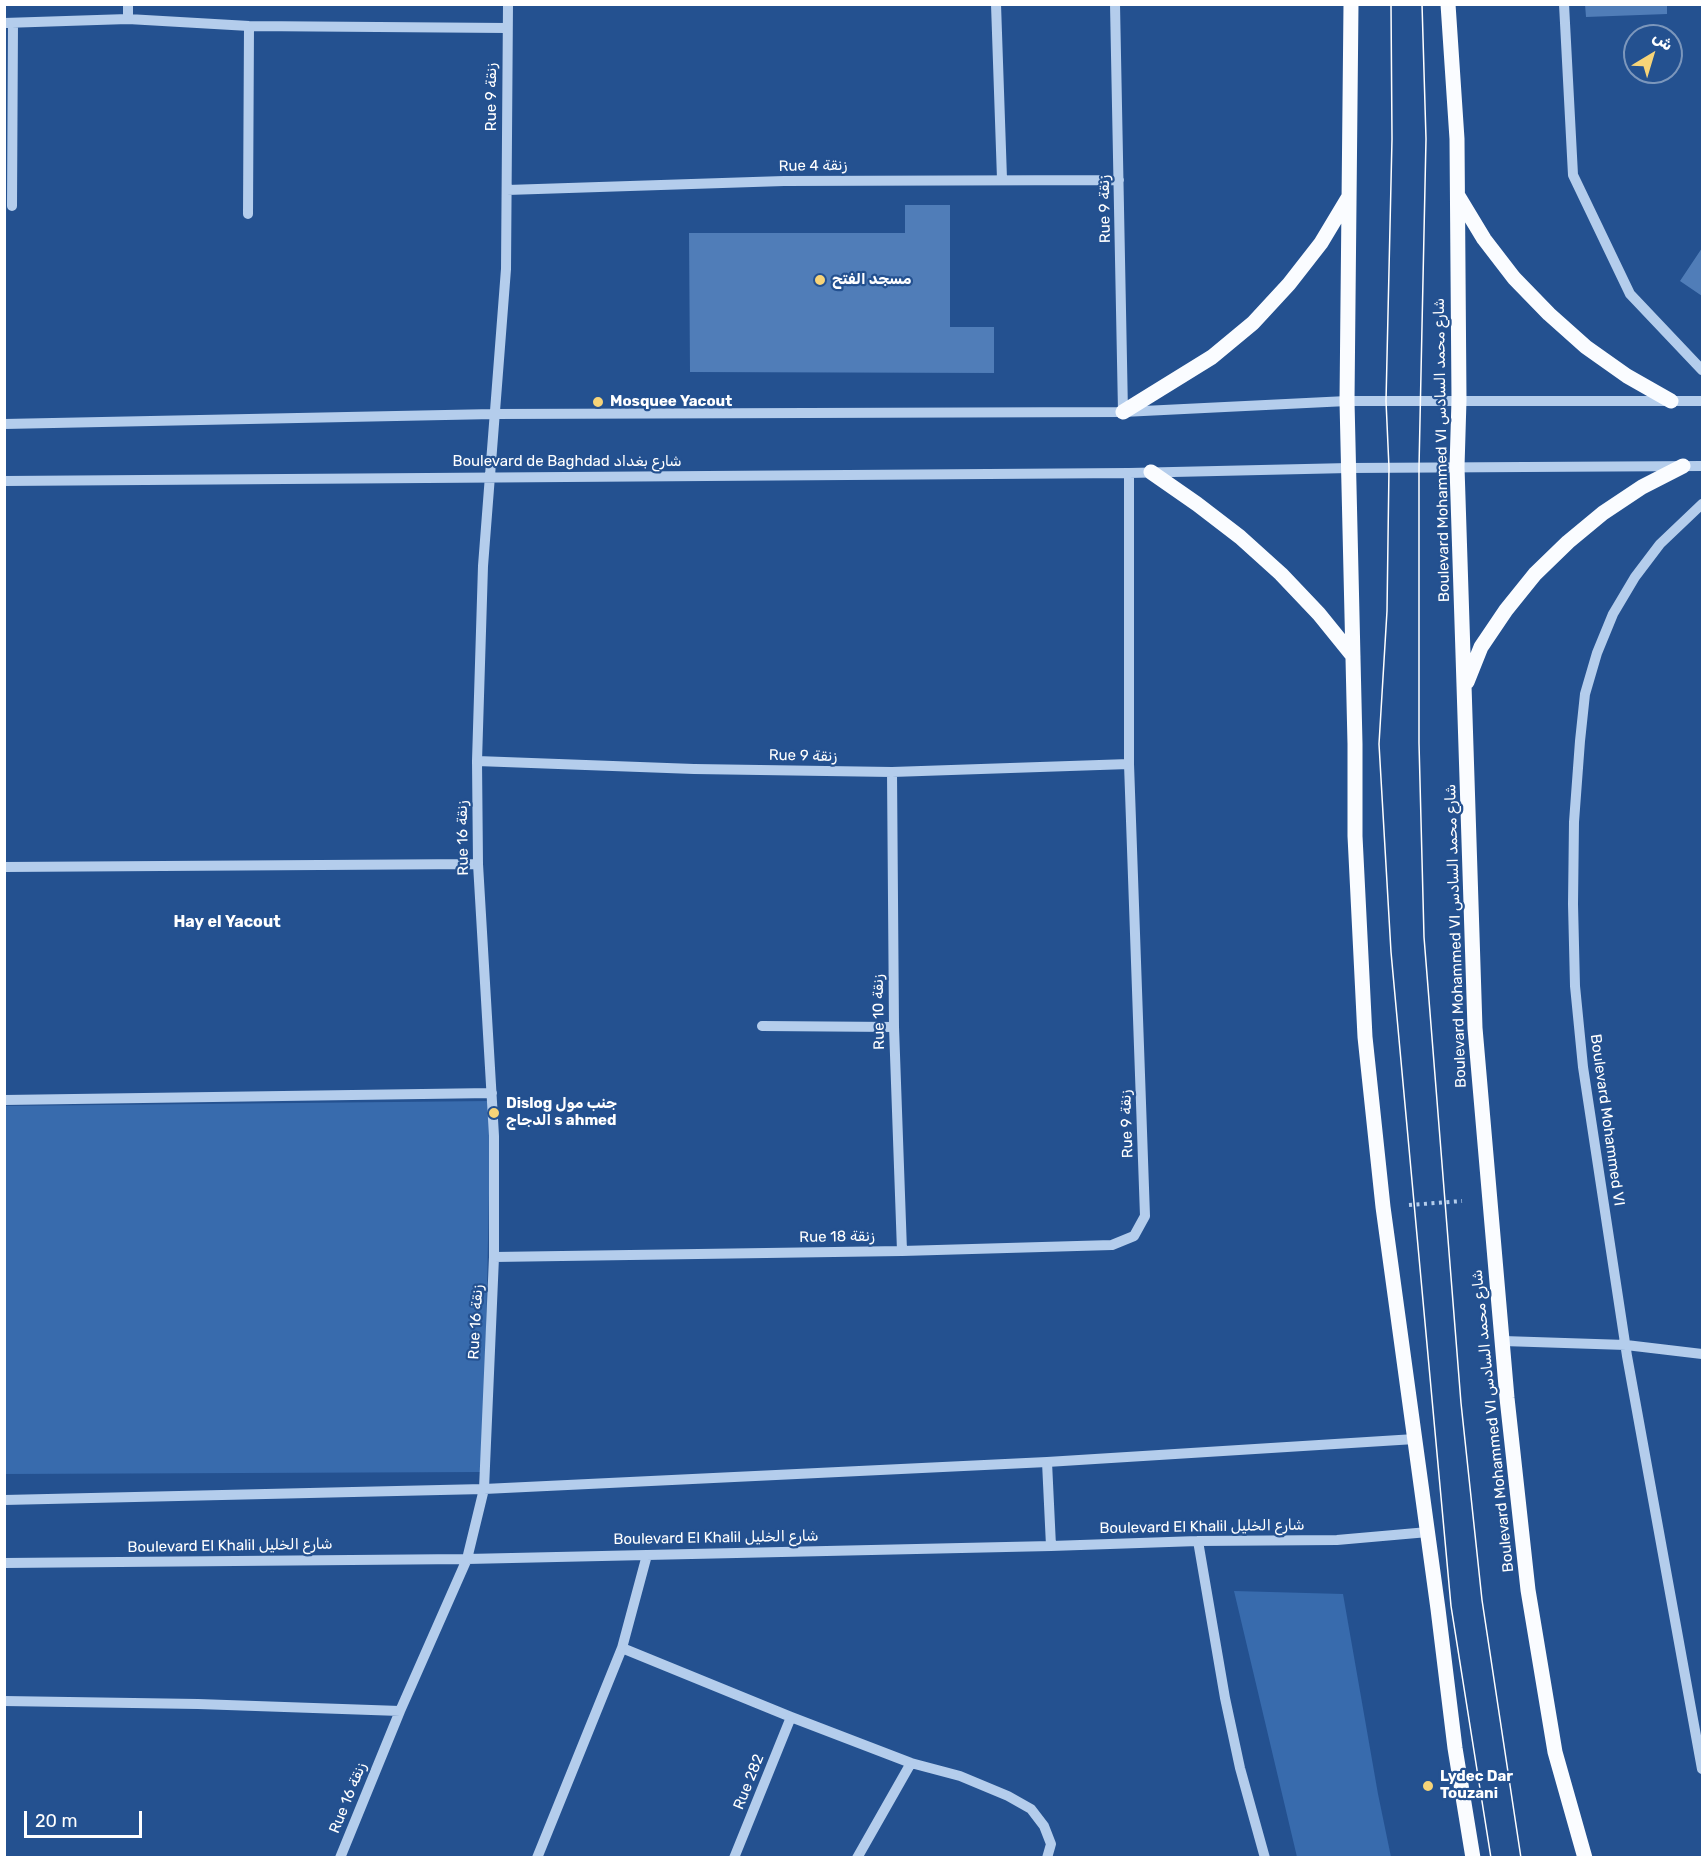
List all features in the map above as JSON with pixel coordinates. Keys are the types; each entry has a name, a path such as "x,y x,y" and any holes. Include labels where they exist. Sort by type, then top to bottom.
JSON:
{"main road":[{"path":"1351,4 1347,401 1355,836 1365,1037 1383,1207 1455,1748 1473,1857"},
{"name":"Boulevard Mohammed VI شارع محمد السادس","path":"1449,4 1457,139 1459,400 1457,467 1475,1028 1489,1199 1528,1590 1555,1752 1585,1857"},
{"path":"1457,196 1484,239 1514,278 1549,314 1586,347 1627,376 1671,401"},
{"path":"1123,412 1212,357 1253,323 1289,284 1321,243 1348,198"},
{"path":"1465,687 1481,647 1506,610 1535,574 1603,513 1642,487 1683,466"},
{"path":"1151,472 1240,537 1281,574 1319,614 1353,656"}],"street":[{"path":"128,4 128,19"},
{"name":"Rue 9 زنقة","path":"489,477 506,269 508,4"},
{"path":"996,4 1002,180"},
{"name":"Rue 9 زنقة","path":"1115,4 1123,412"},
{"path":"1564,4 1573,176 1630,294 1702,369"},
{"path":"12,206 9,23 128,19 249,26 507,28"},
{"path":"248,214 249,26"},
{"name":"Rue 4 زنقة","path":"507,190 784,181 1119,180"},
{"path":"4,424 494,414 1123,412 1347,401 1702,401"},
{"name":"Boulevard de Baghdad شارع بغداد","path":"4,481 1129,473 1349,468 1702,466"},
{"name":"Rue 9 زنقة","path":"1129,473 1129,764 1145,1194"},
{"name":"Rue 16 زنقة","path":"340,1857 400,1711 467,1559 484,1490 494,1257 492,1093 478,864 477,761 483,566 489,477"},
{"name":"Boulevard Mohammed VI","path":"1702,504 1660,544 1635,577 1613,614 1597,654 1586,694 1580,741 1574,834 1573,904 1575,986 1582,1067 1626,1345 1702,1769"},
{"name":"Rue 9 زنقة","path":"477,761 706,769 892,772 1129,764"},
{"name":"Rue 10 زنقة","path":"892,772 894,1027 902,1251"},
{"path":"4,867 478,864"},
{"path":"762,1026 894,1027"},
{"path":"4,1100 492,1093"},
{"name":"Rue 18 زنقة","path":"494,1257 902,1251 1112,1245 1134,1236 1140,1228 1145,1216 1145,1194"},
{"path":"1503,1341 1626,1345 1702,1354"},
{"path":"4,1500 484,1490 1047,1462 1415,1438"},
{"path":"1047,1462 1051,1546"},
{"name":"Boulevard El Khalil شارع الخليل","path":"4,1563 467,1559 1198,1541 1337,1540 1428,1532"},
{"path":"1198,1541 1225,1698 1240,1768 1265,1857"},
{"path":"537,1857 622,1647 647,1555"},
{"path":"622,1647 791,1717 911,1763 960,1776 1008,1796 1031,1809 1044,1826 1051,1844 1047,1857"},
{"path":"4,1701 198,1704 400,1711"},
{"name":"Rue 282","path":"734,1857 791,1717"},
{"path":"858,1857 911,1763"}],"path":[{"path":"1383,1207 1489,1199"}],"shaded area":[{"path":"491,1101 483,1472 5,1474 4,1106"},
{"path":"1234,1591 1343,1594 1391,1857 1297,1857"}],"building":[{"path":"1585,4 1667,4 1667,14 1586,17"},
{"name":"مسجد الفتح","path":"905,205 950,205 950,327 994,327 994,373 690,372 689,233 905,233"},
{"path":"1702,248 1702,296 1680,281"}],"tram line":[{"path":"1391,4 1392,139 1386,401 1389,468 1387,611 1379,744 1391,952 1451,1606 1491,1858"},
{"path":"1422,4 1426,139 1419,467 1419,743 1424,937 1461,1403 1482,1600 1521,1858"}],"place":[{"name":"مسجد الفتح","path":"820,280"},
{"name":"Mosquee Yacout","path":"598,402"},
{"name":"Dislog جنب مول الدجاج s ahmed","path":"494,1113"},
{"name":"Lydec Dar Touzani","path":"1428,1786"}],"district":[{"name":"Hay el Yacout","path":"227,922"}]}
